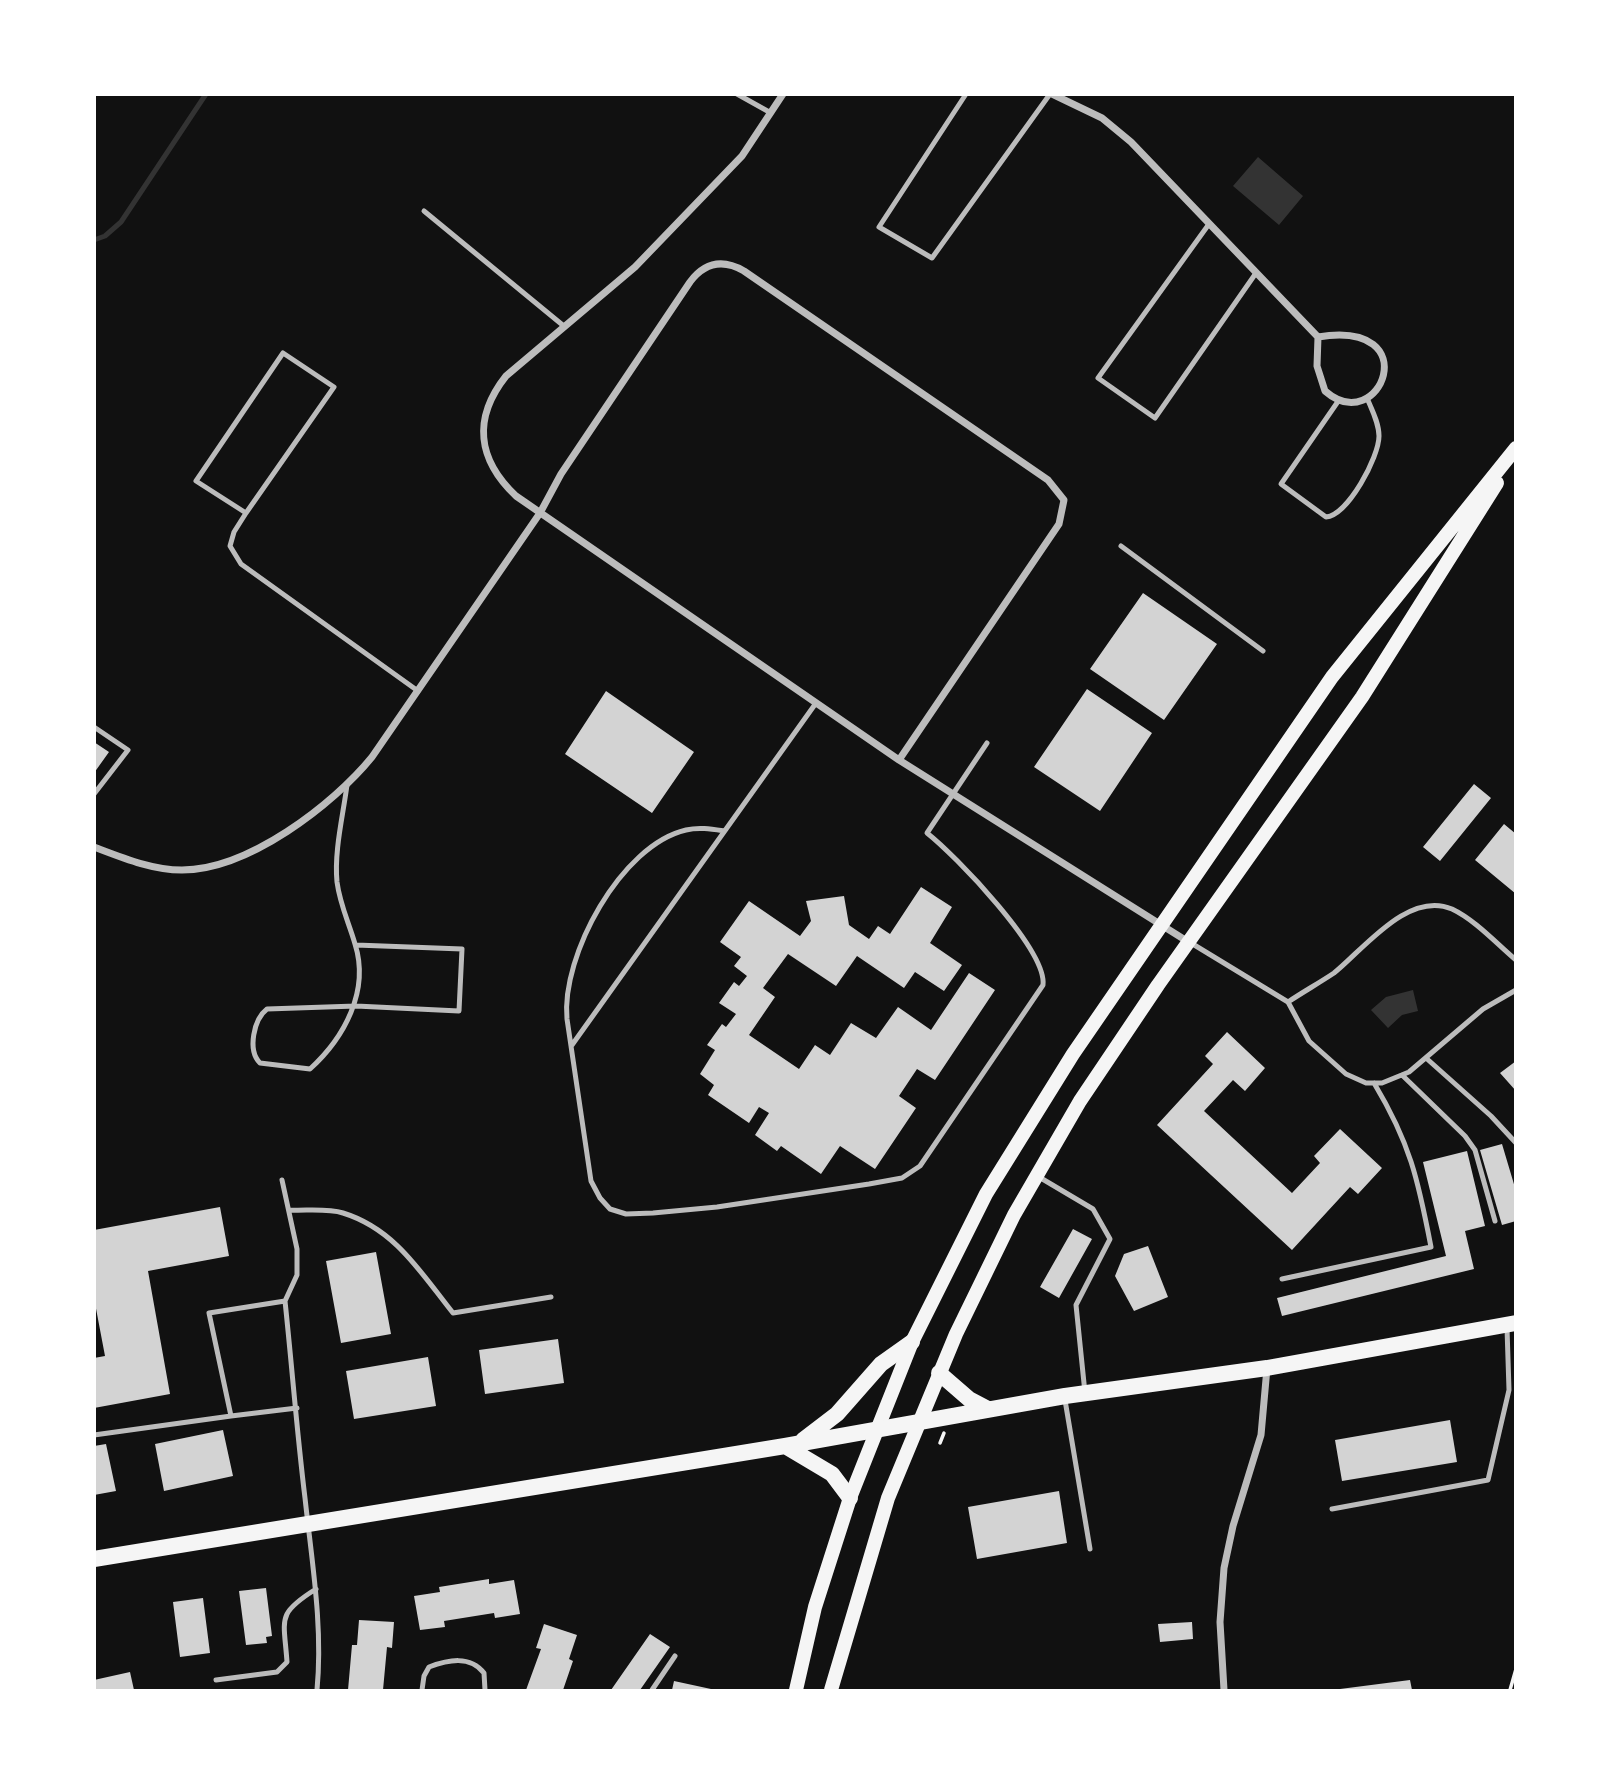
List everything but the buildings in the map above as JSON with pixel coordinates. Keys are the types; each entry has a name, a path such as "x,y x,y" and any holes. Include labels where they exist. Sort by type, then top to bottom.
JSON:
{"main road":[{"path":"796,1690 815,1607 850,1498 876,1430 912,1342 986,1194 1073,1054 1332,677 1516,448"},
{"path":"831,1690 869,1555 919,1422 989,1264 1036,1175 1080,1101 1362,697 1516,454"},
{"path":"94,1559 791,1445 1065,1396 1267,1368 1511,1324"},
{"path":"791,1445 837,1414 881,1364 912,1342"},
{"path":"939,1373 969,1399 988,1409"},
{"path":"791,1445 832,1474 850,1498"}],"street":[{"path":"783,94 773,114 742,156 635,267 506,376 495,390 484,421 485,451 496,475 516,496 540,513 899,760 1190,943"},
{"path":"1051,94 1084,107 1116,129 1318,338 1318,376 1325,391 1339,400 1353,402 1367,398 1378,388 1384,374 1383,358 1375,345 1355,335 1318,338"},
{"path":"94,847 159,869 184,870 218,864 251,850 295,825 347,785 372,757 540,513 561,474 690,282 701,270 716,263 733,265 744,271 1048,480 1060,493 1064,507 1059,524 899,760"},
{"path":"1224,1690 1220,1622 1224,1568 1233,1526 1261,1435 1267,1368"}],"lane":[{"path":"737,94 773,114"},
{"path":"966,94 879,227 932,258 1051,94"},
{"path":"424,211 565,327"},
{"path":"1209,224 1098,378 1155,418 1256,273"},
{"path":"246,513 196,481 283,353 334,387 246,513 230,546 240,564 418,691"},
{"path":"1339,400 1281,484 1326,517 1338,513 1374,461 1379,435 1367,398"},
{"path":"1121,545 1264,651"},
{"path":"571,1046 816,703"},
{"path":"94,727 128,750 94,794"},
{"path":"724,831 701,828 669,837 639,858 612,892 586,932 569,973 565,1000 591,1181 610,1209 625,1214 717,1207 869,1184 911,1174 920,1166 1039,993 1044,978 1038,962 973,874 927,833 987,743"},
{"path":"347,785 337,881 345,919 356,945 360,970 356,1006 321,1059 310,1069 265,1065 254,1057 257,1019 267,1009 356,1006 459,1011 462,949 356,945"},
{"path":"1288,1002 1335,972 1372,937 1403,915 1433,906 1451,909 1516,960"},
{"path":"1190,943 1288,1002 1309,1041 1346,1074 1374,1083 1402,1075 1483,1009 1516,990"},
{"path":"1426,1058 1491,1116 1516,1143"},
{"path":"1402,1075 1465,1136 1475,1150 1495,1221"},
{"path":"1282,1279 1431,1247 1415,1169 1406,1142 1374,1083"},
{"path":"1036,1175 1093,1209 1110,1239 1076,1305 1085,1393"},
{"path":"282,1180 297,1249 297,1275 285,1301 316,1589 320,1649 317,1690"},
{"path":"289,1210 341,1213 382,1231 412,1259 453,1313 551,1297"},
{"path":"231,1416 209,1313 285,1301"},
{"path":"1332,1508 1488,1480 1509,1390 1511,1324"},
{"path":"1065,1396 1090,1549"},
{"path":"94,1435 297,1408"},
{"path":"216,1680 278,1672 284,1668 287,1662 284,1616 287,1609 316,1589"},
{"path":"652,1690 675,1656"},
{"path":"422,1690 424,1676 429,1667 462,1660 472,1663 484,1673 485,1690"}],"path":[{"path":"1510,1690 1516,1669"}],"shaded area":[{"path":"1258,157 1303,196 1279,225 1233,186"},
{"path":"1413,990 1418,1011 1402,1015 1388,1028 1371,1010 1386,997"}],"waterway":[{"path":"94,240 105,236 121,222 206,94"}]}
